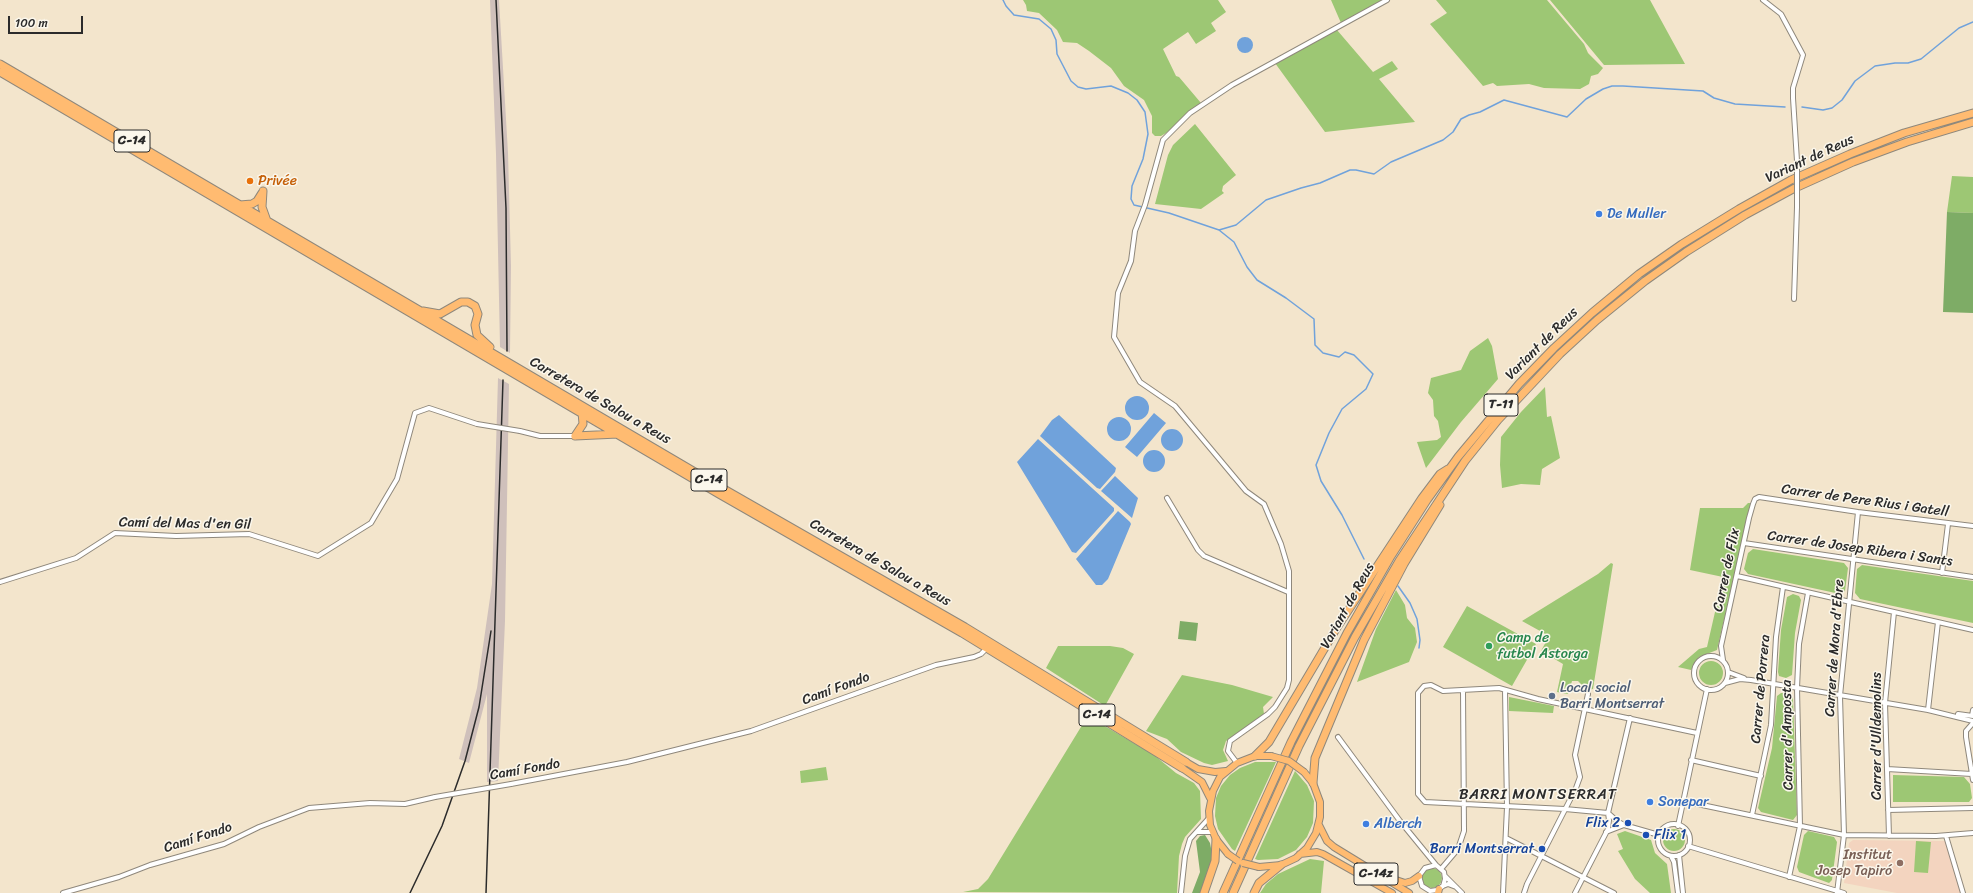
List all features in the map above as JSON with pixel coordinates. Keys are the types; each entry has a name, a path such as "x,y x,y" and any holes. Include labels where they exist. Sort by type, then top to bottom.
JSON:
{"highway":[{"name":"Carretera de Salou a Reus","path":"0,64 573,401 965,627 1186,762"},
{"name":"C-14","path":"0,72 987,648 1182,768"},
{"name":"Variant de Reus","path":"1223,893 1291,742 1347,633 1391,556 1450,468 1491,416 1554,348 1604,303 1682,244 1739,209 1791,180 1817,168 1904,133 1973,113"},
{"name":"Variant de Reus","path":"1233,893 1299,746 1355,637 1399,561 1465,461 1498,420 1560,354 1597,320 1644,281 1744,215 1800,186 1854,162 1907,142 1973,122"},
{"path":"240,205 252,204 257,201 263,191 262,207 267,221"},
{"path":"419,310 440,314 461,302 468,302 475,306 478,314 475,325 477,335 484,344 569,393 573,401"},
{"path":"575,436 583,424 582,412"},
{"path":"1313,783 1316,758 1364,640 1404,564 1439,507 1498,420"},
{"path":"575,436 618,434"},
{"path":"1255,756 1269,742 1336,629 1418,504 1440,474 1450,468"},
{"path":"1204,893 1215,861 1214,836"},
{"path":"1254,893 1259,883 1280,865"}],"main road":[{"path":"1255,756 1271,756 1288,761 1304,772 1313,783 1320,802 1319,825 1312,841 1300,854 1280,865 1259,867 1243,863 1228,854 1214,836 1209,818 1210,798 1216,784 1226,771 1237,762 1255,756"},
{"name":"C-14","path":"1186,762 1198,769 1215,772 1226,771"},
{"name":"C-14","path":"1182,768 1202,782 1210,798"},
{"name":"C-14z","path":"1319,825 1327,841 1344,854 1409,893"},
{"name":"C-14z","path":"1300,854 1317,852 1341,863 1392,893"},
{"path":"1372,871 1405,883 1412,881 1419,876"}],"street":[{"path":"1237,762 1228,751 1230,741 1268,714 1275,707 1287,688 1289,680 1289,571 1281,544 1264,504 1246,491 1174,406 1140,382 1114,337 1118,292 1131,261 1135,231 1145,205 1163,140 1190,113 1232,84 1387,0"},
{"path":"1763,0 1781,14 1803,55 1794,88 1793,98 1797,160 1794,299"},
{"name":"Camí del Mas d'en Gil","path":"0,582 76,558 115,532 176,536 248,534 318,556 370,523 398,479 415,413 429,408 477,424 540,436 575,436"},
{"name":"Carrer de Pere Rius i Gatell","path":"1755,499 1764,497 1858,512 1973,526"},
{"path":"1167,498 1204,556 1288,592"},
{"name":"Carrer de Flix","path":"1723,660 1721,646 1755,499"},
{"name":"Carrer de Mora d'Ebre","path":"1837,892 1844,835 1840,696 1858,512"},
{"path":"1942,573 1948,524"},
{"name":"Carrer de Josep Ribera i Sants","path":"1744,543 1973,577"},
{"path":"1737,576 1973,630"},
{"name":"Carrer de Porrera","path":"1752,815 1771,725 1776,637 1783,587"},
{"name":"Carrer d'Amposta","path":"1789,877 1800,826 1797,688 1799,644 1808,593"},
{"name":"Carrer d'Ulldemolins","path":"1889,836 1885,703 1894,612"},
{"path":"1928,710 1938,622"},
{"name":"Carrer de Flix","path":"1714,656 1721,646"},
{"name":"Camí Fondo","path":"63,893 119,877 150,865 224,844 259,827 309,808 370,803 405,804 435,797 627,762 751,731 936,664 974,657 981,654 987,648"},
{"path":"1724,683 1728,672 1723,660 1714,656 1703,658 1698,662 1695,669 1697,682 1707,689 1718,688 1724,683 1740,679 1751,680"},
{"path":"1728,672 1751,680 1773,685 1928,710 1973,719"},
{"path":"1659,835 1624,825 1616,821 1608,813 1565,809 1429,804 1421,799 1418,794 1416,698 1421,688 1424,686 1431,686 1442,690 1499,688 1585,709 1697,733"},
{"path":"1678,826 1707,689"},
{"path":"1441,869 1451,859 1462,841 1464,831 1463,690"},
{"path":"1504,893 1507,807 1505,690"},
{"path":"1524,893 1580,777 1576,754 1588,694"},
{"path":"1973,710 1973,719 1966,731 1973,780"},
{"path":"1575,893 1606,832 1609,820 1608,813 1630,718"},
{"path":"1338,737 1400,821 1436,865 1441,869 1445,876 1462,893"},
{"path":"1691,760 1761,776"},
{"path":"1887,769 1972,774"},
{"path":"1683,801 1844,835 1946,836 1973,833"},
{"path":"1888,810 1973,808"},
{"path":"1181,893 1185,856 1190,839 1209,818"},
{"path":"1606,832 1624,825"},
{"path":"1671,856 1679,855 1688,846 1687,833 1678,826 1667,826 1659,835 1658,844 1661,849 1671,856 1674,862 1678,893"},
{"path":"1196,832 1214,836"},
{"path":"1946,836 1963,893"},
{"path":"1506,838 1614,893"},
{"path":"1688,846 1844,893"},
{"path":"1427,853 1429,865"},
{"path":"1679,855 1683,893"},
{"path":"1436,865 1429,865 1424,868 1419,876 1420,883 1424,889 1430,891 1440,889 1448,884 1457,888"},
{"path":"1440,889 1445,876"}],"shaded area":[{"path":"490,0 499,0 508,153 511,266 510,353 500,347 496,154"},
{"path":"498,378 509,384 505,621 498,781 487,782 487,694 469,763 459,759 477,688 492,584"},
{"name":"Institut Josep Tapiró","path":"1853,840 1946,841 1962,893 1897,893 1844,883 1849,843"}],"green space":[{"path":"1023,0 1218,0 1226,12 1211,23 1216,31 1196,44 1188,32 1163,49 1176,76 1179,77 1201,103 1166,133 1161,136 1155,136 1152,133 1152,116 1144,100 1124,86 1111,68 1089,51 1077,43 1063,42 1057,30 1039,13 1027,11"},
{"path":"1331,0 1384,0 1341,23"},
{"path":"1436,0 1547,0 1584,44 1588,53 1603,68 1598,74 1591,76 1589,84 1580,89 1544,88 1529,84 1497,86 1493,83 1483,86 1430,24 1447,13"},
{"path":"1550,0 1650,0 1685,64 1604,65"},
{"path":"1337,30 1373,72 1392,61 1398,69 1379,79 1415,122 1325,132 1275,63"},
{"path":"1195,124 1236,175 1223,186 1222,191 1224,193 1201,209 1155,204 1168,155 1173,145"},
{"path":"1952,176 1973,177 1973,213 1947,212"},
{"path":"1947,212 1973,213 1973,313 1943,312"},
{"path":"1488,338 1492,346 1498,379 1461,422 1426,468 1417,442 1437,440 1441,437 1438,421 1434,416 1433,400 1428,393 1431,378 1461,370 1470,351"},
{"path":"1545,387 1547,417 1551,416 1560,458 1542,469 1540,485 1521,484 1502,488 1500,465 1501,437 1521,412"},
{"path":"1748,503 1751,503 1717,650 1699,657 1691,670 1678,667 1699,649 1707,647 1723,577 1690,570 1700,508 1743,508"},
{"path":"1753,549 1844,563 1848,568 1845,591 1840,594 1748,574 1744,569 1748,553"},
{"path":"1611,563 1613,564 1593,689 1587,690 1578,681 1572,681 1568,694 1557,692 1563,664 1541,651 1549,636 1522,621 1598,574"},
{"path":"1862,565 1973,581 1973,623 1860,599 1855,593 1857,569"},
{"path":"1396,590 1405,605 1407,618 1415,628 1417,642 1409,662 1357,682 1376,629"},
{"path":"1793,594 1799,596 1801,600 1795,633 1792,675 1786,678 1779,676 1778,672 1781,630 1787,597"},
{"name":"Camp de futbol Astorga","path":"1467,606 1536,644 1512,686 1443,647"},
{"path":"1180,621 1198,623 1196,641 1178,639"},
{"path":"1058,646 1110,646 1123,648 1134,654 1105,706 1046,668"},
{"path":"1711,661 1720,664 1723,673 1720,682 1711,685 1702,682 1699,673 1702,664"},
{"path":"1182,675 1232,685 1273,697 1263,707 1264,714 1262,717 1226,741 1223,750 1228,761 1212,765 1204,763 1181,752 1167,739 1146,731"},
{"path":"1781,693 1789,693 1793,698 1797,815 1793,820 1761,812 1758,808 1772,748 1777,696"},
{"path":"1509,697 1554,706 1553,713 1509,711"},
{"path":"1091,718 1154,755 1176,773 1194,783 1200,791 1201,819 1185,837 1182,844 1179,856 1177,893 963,892 978,889 988,879 1084,722"},
{"path":"1255,762 1276,762 1235,851 1218,829 1215,816 1216,798 1221,786 1230,775 1240,768"},
{"path":"826,767 828,780 801,783 800,771"},
{"path":"1295,771 1307,785 1314,801 1313,823 1307,837 1296,850 1278,859 1255,859"},
{"path":"1893,775 1964,777 1970,784 1972,798 1969,802 1893,802"},
{"path":"1674,829 1682,832 1685,840 1682,848 1674,851 1666,848 1663,840 1666,832"},
{"path":"1625,831 1651,840 1655,853 1667,864 1671,893 1650,893 1635,879 1618,851 1623,849 1617,834"},
{"path":"1808,831 1834,837 1837,842 1832,880 1829,883 1799,872 1797,867 1804,835"},
{"path":"1205,835 1210,843 1213,859 1201,893 1192,893 1200,872 1196,841 1200,836"},
{"path":"1916,841 1931,842 1928,873 1914,872"},
{"path":"1310,859 1324,861 1321,893 1260,893 1266,884 1278,874"},
{"path":"1432,868 1439,871 1442,878 1439,885 1432,888 1425,885 1422,878 1425,871"}],"water":[{"path":"1245,37 1251,39 1253,45 1251,51 1245,53 1239,51 1237,45 1239,39"},
{"path":"1137,396 1146,399 1149,408 1146,417 1137,420 1128,417 1125,408 1128,399"},
{"path":"1154,413 1166,423 1137,457 1125,447"},
{"path":"1059,415 1116,468 1115,472 1100,489 1097,488 1040,436 1052,420"},
{"path":"1119,417 1124,418 1130,424 1130,434 1124,440 1119,441 1114,440 1108,434 1107,429 1108,424 1114,418"},
{"path":"1168,429 1176,429 1183,436 1183,444 1176,451 1168,451 1161,444 1161,436"},
{"path":"1038,439 1114,508 1114,511 1076,553 1072,552 1017,462"},
{"path":"1154,450 1162,453 1165,461 1162,469 1154,472 1146,469 1143,461 1146,453"},
{"path":"1115,476 1138,498 1132,518 1101,491"},
{"path":"1118,511 1131,524 1108,579 1102,585 1096,585 1076,559"}],"waterway":[{"path":"1003,0 1014,15 1039,19 1051,29 1056,40 1057,54 1071,81 1078,87 1086,89 1111,86 1128,93 1137,100 1145,112 1148,134 1143,159 1132,186 1131,199 1134,205 1169,213 1219,230 1234,242 1247,267 1257,280 1286,298 1314,319 1315,345 1323,353 1339,357 1345,352 1354,355 1373,374 1366,389 1342,409 1329,433 1316,465 1321,481 1342,515 1364,559"},
{"path":"1802,107 1823,110 1832,108 1842,100 1855,81 1875,66 1908,63 1921,59 1959,28 1973,22"},
{"path":"1219,230 1236,225 1266,200 1320,183 1350,170 1374,174 1391,162 1443,140 1453,132 1461,119 1480,112 1504,100 1567,117 1586,99 1603,89 1612,86 1623,86 1703,91 1714,98 1735,104 1785,107"},
{"path":"1398,586 1410,603 1417,619 1420,640 1419,648"}],"railway":[{"path":"496,0 506,208 507,351"},
{"path":"486,893 503,380"},
{"path":"410,893 442,826 465,761 479,707 491,631"}],"place":[{"name":"Privée","path":"250,181"},
{"name":"De Muller","path":"1599,214"},
{"name":"Camp de futbol Astorga","path":"1489,646"},
{"name":"Local social Barri Montserrat","path":"1552,696"},
{"name":"Sonepar","path":"1650,802"},
{"name":"Flix 2","path":"1628,823"},
{"name":"Alberch","path":"1366,824"},
{"name":"Flix 1","path":"1646,835"},
{"name":"Barri Montserrat","path":"1542,849"},
{"name":"Institut Josep Tapiró","path":"1900,863"}],"district":[{"name":"BARRI MONTSERRAT","path":"1538,795"}]}
